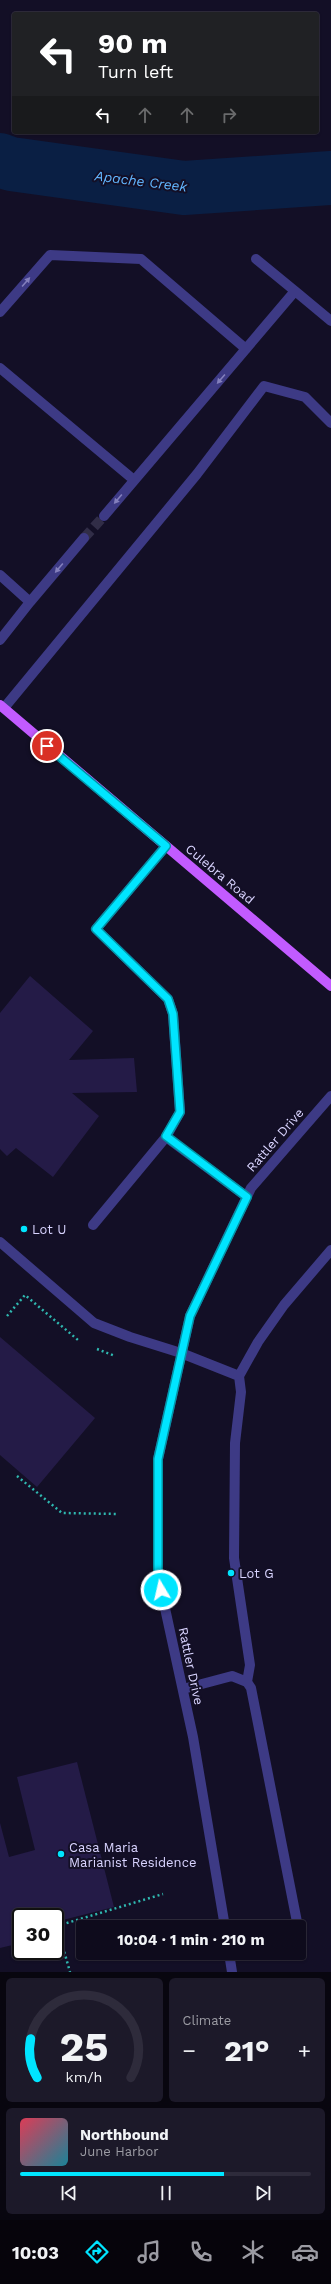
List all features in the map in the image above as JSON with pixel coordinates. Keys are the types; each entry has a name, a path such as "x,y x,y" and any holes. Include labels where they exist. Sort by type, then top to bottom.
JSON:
{"main road":[{"name":"Culebra Road","path":"2,707 331,986"}],"street":[{"path":"0,312 50,255 141,259 246,349"},
{"path":"256,258 330,319"},
{"path":"104,516 296,291"},
{"path":"0,368 134,480"},
{"path":"2,707 197,474 264,386 305,397 331,423"},
{"path":"0,640 84,538"},
{"path":"0,575 30,602"},
{"path":"93,1225 166,1136 180,1112 173,1014 168,999 96,929 166,846"},
{"name":"Rattler Drive","path":"224,1920 193,1737 158,1576 158,1459 190,1316 251,1188 331,1096"},
{"path":"166,1136 247,1197"},
{"path":"0,1242 94,1323 181,1353 239,1376"},
{"path":"247,1682 250,1665 234,1558 235,1443 241,1392 239,1376 258,1342 284,1305 331,1250"},
{"path":"183,1689 232,1676 247,1682 252,1688 297,1920"},
{"path":"230,1960 232,1972"}],"path":[{"path":"17,1476 62,1513 118,1514"},
{"path":"64,1923 162,1894"},
{"path":"64,1950 70,1972"}],"building":[{"path":"30,976 93,1031 69,1060 134,1058 137,1092 72,1093 99,1116 53,1177 16,1148 7,1156 0,1149 0,1013"},
{"path":"0,1337 95,1418 37,1487 0,1455"},
{"name":"Casa Maria Marianist Residence","path":"77,1762 114,1907 64,1920 64,1908 12,1908 12,1945 0,1948 0,1823 9,1857 35,1850 17,1777"}],"waterway":[{"name":"Apache Creek","path":"0,160 11,164 184,188 331,178"}],"tunnel":[{"path":"84,538 104,516"}],"place":[{"name":"Lot U","path":"24,1229"},
{"name":"Lot G","path":"231,1573"},
{"name":"Casa Maria Marianist Residence","path":"61,1854"}],"route":[{"path":"47,746 166,846 118,901 96,929 168,999 173,1014 180,1112 166,1136 247,1197 190,1316 158,1459 158,1576 161,1590"}]}
